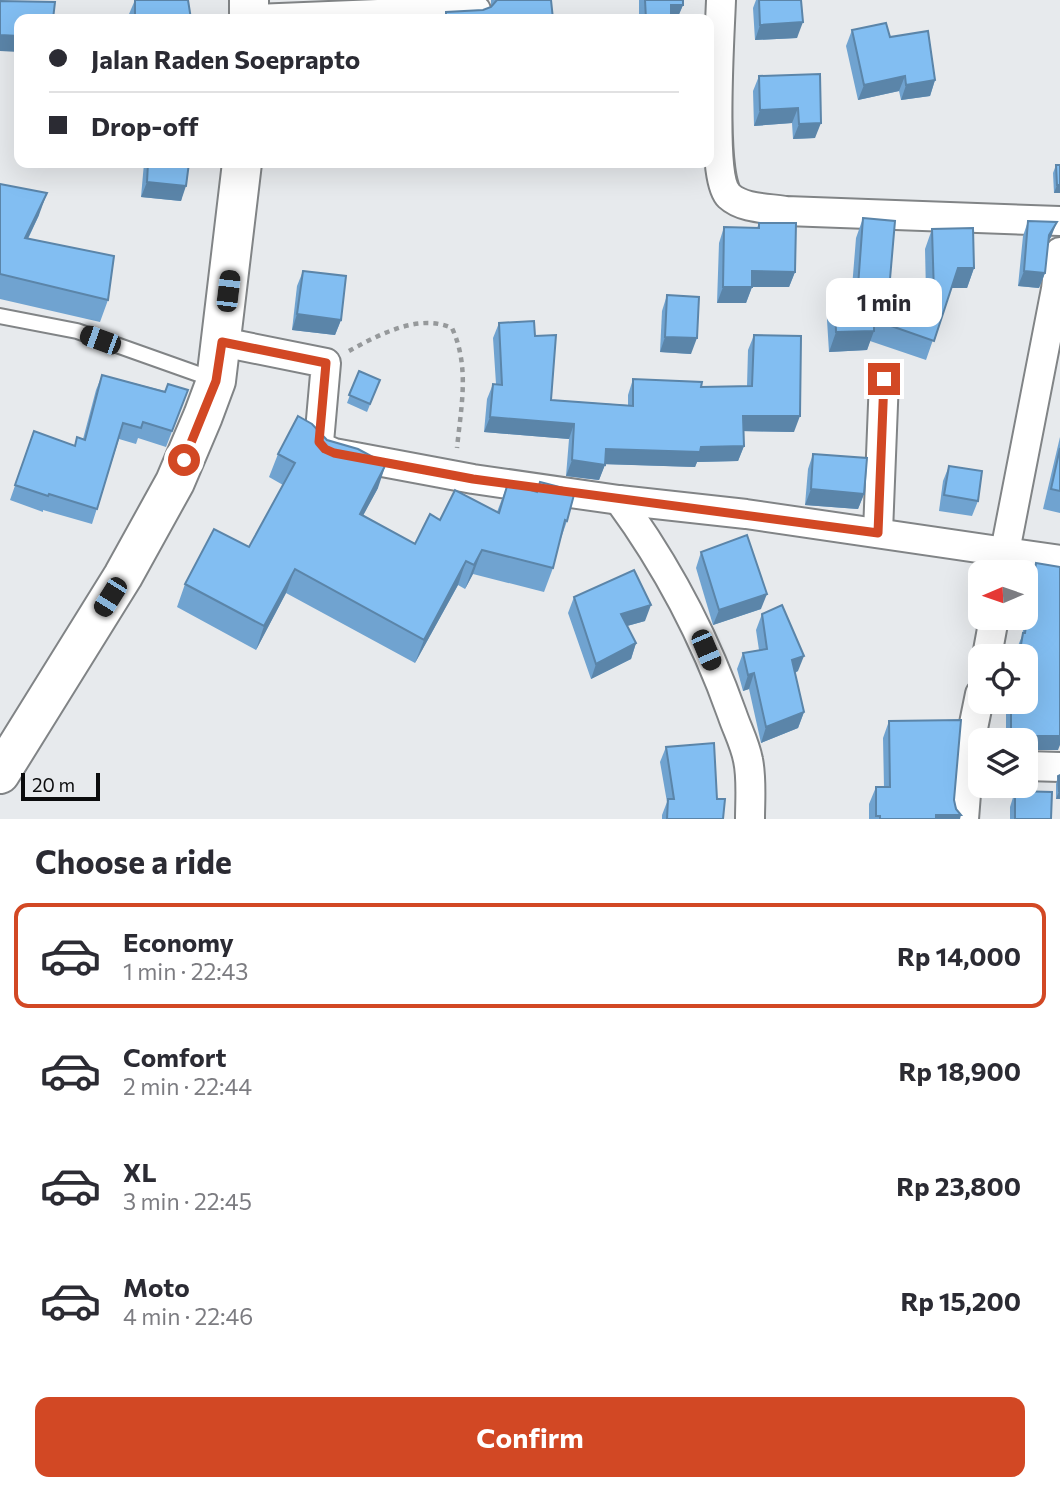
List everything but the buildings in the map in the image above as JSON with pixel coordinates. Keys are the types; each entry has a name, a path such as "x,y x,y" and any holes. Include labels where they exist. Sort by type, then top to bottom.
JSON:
{"highway":[{"path":"0,774 123,576 175,482 216,381 241,168"}],"street":[{"path":"721,0 718,126 725,189 732,198 753,206 786,211 1060,221"},
{"path":"378,14 476,10"},
{"path":"1004,560 1051,364 1060,251"},
{"path":"222,342 326,363 319,442 334,453 619,500 746,514 878,533 990,560"},
{"path":"878,533 884,379"},
{"path":"619,500 650,545 679,595 722,688 748,759 750,819"},
{"path":"1038,561 1060,560"},
{"path":"1038,766 1060,767"},
{"path":"964,819 968,797"}],"lane":[{"path":"0,316 77,331 216,381"}],"path":[{"path":"369,340 395,329 422,323 443,324 452,328 458,341 464,373 455,475"}],"route":[{"path":"184,460 216,381 222,342 326,363 319,442 334,453 473,479 878,533 884,379"}]}
